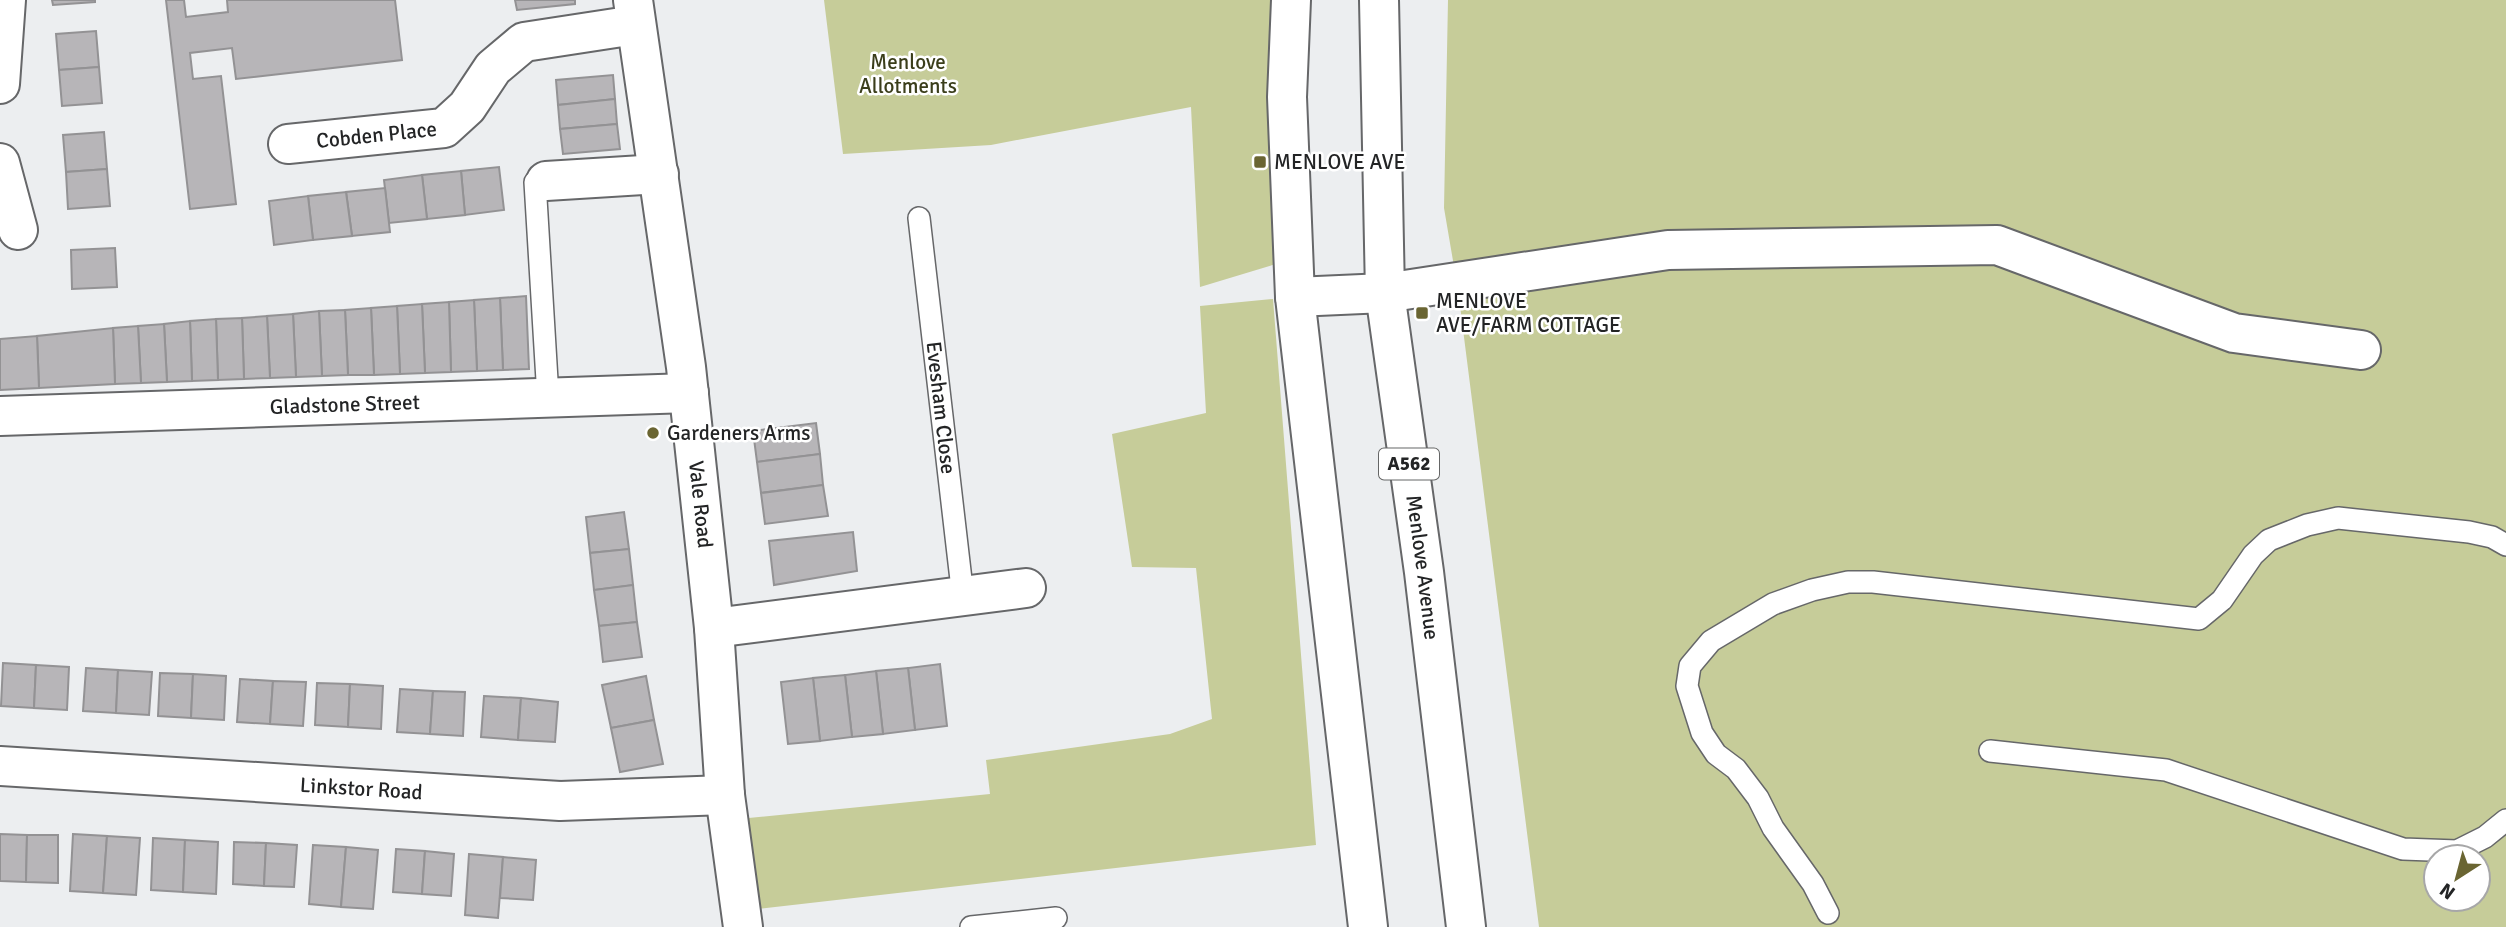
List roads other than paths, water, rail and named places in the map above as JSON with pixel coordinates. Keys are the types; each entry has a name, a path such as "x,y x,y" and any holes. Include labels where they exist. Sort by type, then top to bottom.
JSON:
{"main road":[{"path":"0,84 6,0"},
{"path":"1291,0 1287,97 1296,298 1368,927"},
{"name":"Menlove Avenue","path":"1379,0 1385,293 1424,572 1466,927"},
{"name":"Cobden Place","path":"288,144 444,128 467,107 493,68 524,42 634,13"},
{"name":"Vale Road","path":"634,13 689,393 714,628 725,794 743,927"},
{"path":"0,163 18,230"},
{"path":"546,181 659,174"},
{"path":"1296,298 1385,293 1668,250 1997,245 2235,334 2361,350"},
{"name":"Gladstone Street","path":"0,416 689,393"},
{"path":"714,628 1026,588"},
{"name":"Linkstor Road","path":"0,766 560,801 725,794"}],"lane":[{"path":"546,181 535,182 548,397"},
{"name":"Evesham Close","path":"919,219 963,597"},
{"path":"1828,913 1800,863 1773,828 1758,798 1735,769 1716,754 1702,733 1687,686 1690,666 1711,641 1773,604 1824,587 1848,582 1874,582 2199,619 2222,600 2253,555 2269,540 2307,525 2339,518 2469,532 2492,537 2506,545"},
{"path":"1990,751 2166,770 2403,849 2457,851 2485,837 2506,820"},
{"path":"971,927 1056,918"}],"place":[{"name":"MENLOVE AVE","path":"1260,162"},
{"name":"MENLOVE AVE/FARM COTTAGE","path":"1422,313"},
{"name":"Gardeners Arms","path":"653,433"}],"park label":[{"name":"Menlove Allotments","path":"908,74"}]}
